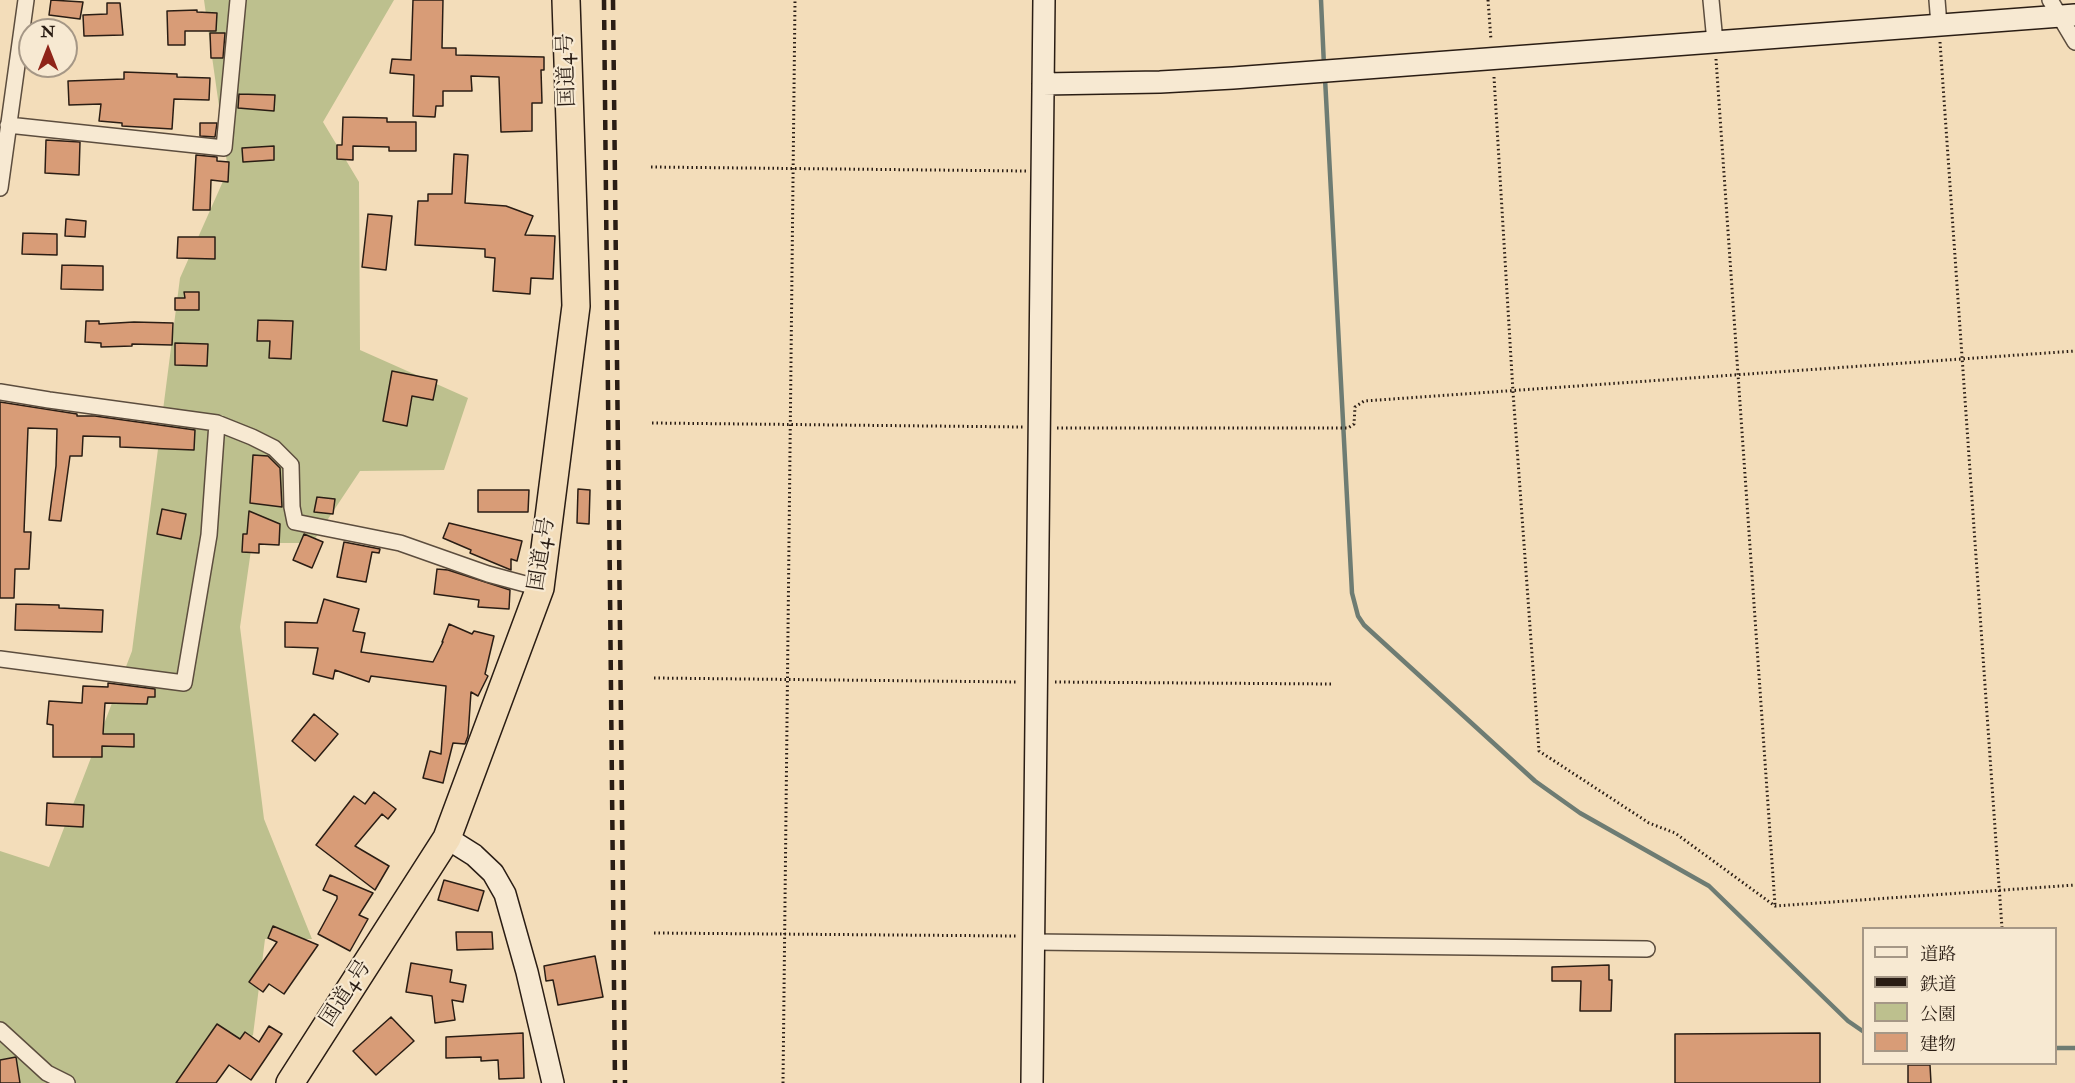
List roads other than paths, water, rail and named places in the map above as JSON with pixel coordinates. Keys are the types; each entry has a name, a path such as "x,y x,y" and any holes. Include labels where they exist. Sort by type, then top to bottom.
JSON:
{"highway":[{"name":"国道4号","path":"290,1083 447,838 540,588 576,306 566,0"}],"street":[{"path":"0,188 26,0"},
{"path":"8,125 224,147 238,0"},
{"path":"1032,1083 1044,0"},
{"path":"1711,0 1714,42"},
{"path":"1937,0 1939,25"},
{"path":"1043,84 1170,82 1939,25 2061,10 2075,42"},
{"path":"0,392 217,423 274,448 291,465 292,507 295,522 400,543 488,574 540,588"},
{"path":"0,659 184,683 208,535 217,423"},
{"path":"447,838 474,855 493,873 505,894 527,972 553,1083"},
{"path":"1033,939 1647,949"},
{"path":"0,1030 47,1073 67,1083"}],"waterway":[{"path":"1321,0 1324,66"},
{"path":"1325,78 1352,593 1358,616 1364,625 1535,781 1580,813 1709,886 1848,1021 1862,1031"},
{"path":"2057,1048 2075,1048"}],"railway":[{"path":"604,0 615,1083"},
{"path":"613,0 625,1083"}]}
